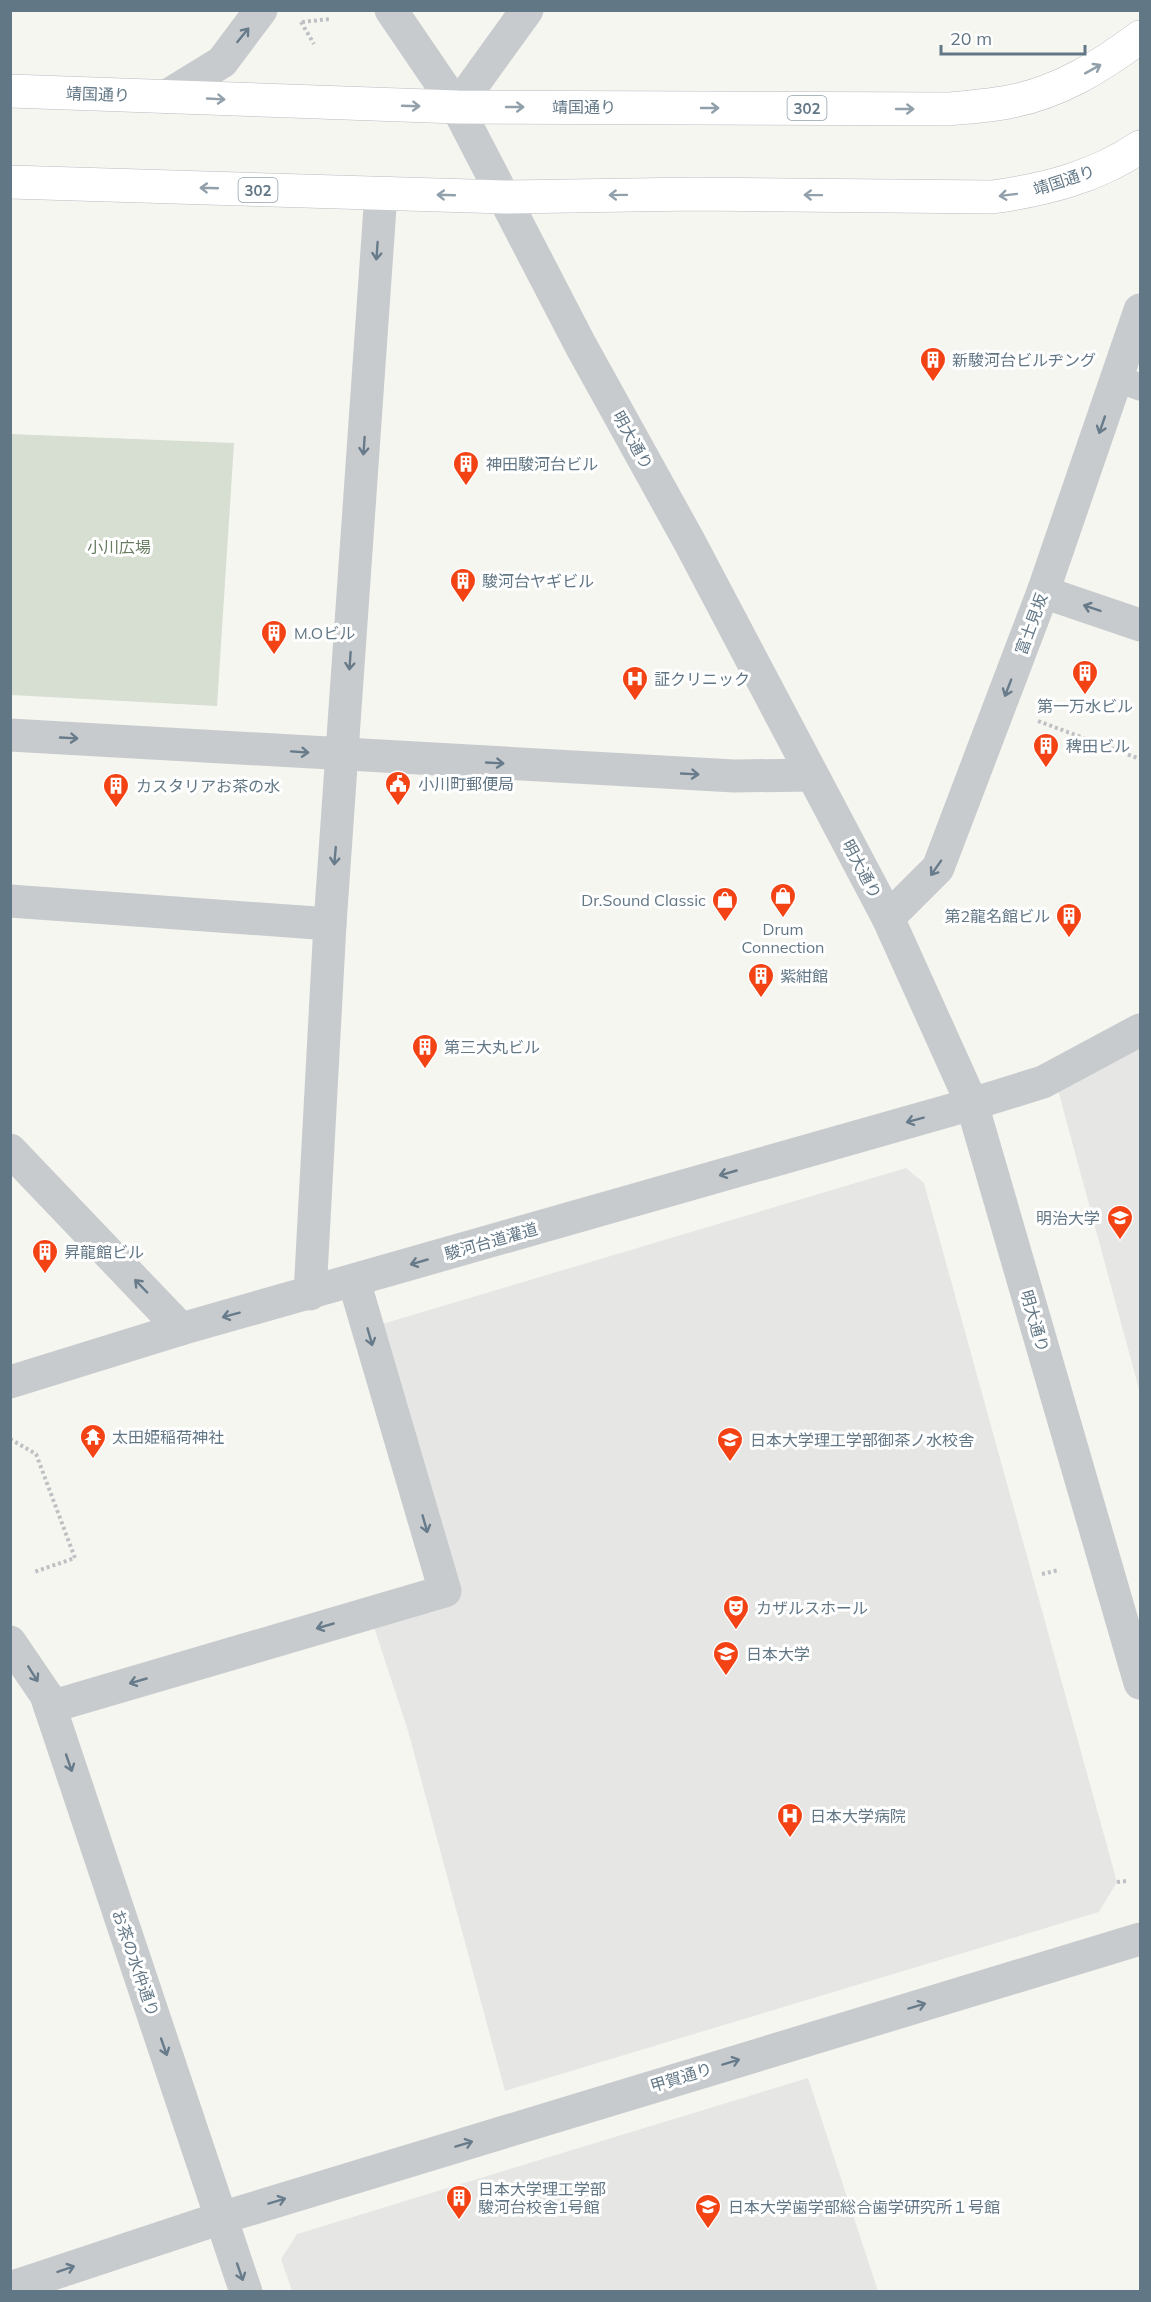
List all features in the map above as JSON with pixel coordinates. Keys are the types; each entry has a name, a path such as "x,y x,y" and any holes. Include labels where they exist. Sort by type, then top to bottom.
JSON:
{"main road":[{"name":"靖国通り","path":"10,91 457,107 948,109 1009,102 1060,87 1112,58 1140,37"},
{"name":"靖国通り","path":"10,182 505,197 695,194 992,197 1049,188 1089,174 1140,147"}],"street":[{"path":"165,97 222,62 261,10"},
{"name":"明大通り","path":"391,10 457,107 581,346 683,530 888,918 972,1104 1140,1683"},
{"path":"457,107 527,10"},
{"path":"310,1294 330,924 344,755 381,193"},
{"name":"富士見坂","path":"888,918 938,868 1043,592 1129,383 1140,310"},
{"path":"1043,592 1140,625"},
{"path":"10,735 734,776 812,775"},
{"path":"10,901 330,924"},
{"name":"駿河台道灌道","path":"10,1382 181,1329 310,1294 1043,1082 1140,1030"},
{"path":"10,1150 181,1329"},
{"path":"50,1707 445,1591 354,1281"},
{"name":"お茶の水仲通り","path":"10,1642 46,1695 246,2292"},
{"name":"甲賀通り","path":"10,2288 221,2218 1140,1939"}],"path":[{"path":"302,22 330,19"},
{"path":"1000,707 1140,759"},
{"path":"10,1439 36,1454 75,1558 34,1572"},
{"path":"1042,1574 1059,1570"},
{"path":"1117,1882 1127,1881"}],"shaded area":[{"name":"明治大学","path":"1140,1045 1140,1393 1058,1090"},
{"name":"日本大学","path":"906,1168 924,1183 1117,1882 1099,1912 505,2091 408,1731 373,1624 460,1598 382,1324"},
{"path":"808,2078 878,2291 292,2291 281,2259 297,2234"}],"green space":[{"name":"小川広場","path":"10,434 234,443 217,706 11,695"}],"place":[{"name":"新駿河台ビルヂング","path":"933,383"},
{"name":"神田駿河台ビル","path":"466,487"},
{"name":"駿河台ヤギビル","path":"463,604"},
{"name":"M.Oビル","path":"274,656"},
{"name":"第一万水ビル","path":"1085,696"},
{"name":"証クリニック","path":"635,702"},
{"name":"稗田ビル","path":"1046,769"},
{"name":"小川町郵便局","path":"398,807"},
{"name":"カスタリアお茶の水","path":"116,809"},
{"name":"Drum Connection","path":"783,919"},
{"name":"Dr.Sound Classic","path":"725,923"},
{"name":"第2龍名館ビル","path":"1069,939"},
{"name":"紫紺館","path":"761,999"},
{"name":"第三大丸ビル","path":"425,1070"},
{"name":"明治大学","path":"1120,1241"},
{"name":"昇龍館ビル","path":"45,1275"},
{"name":"太田姫稲荷神社","path":"93,1460"},
{"name":"日本大学理工学部御茶ノ水校舎","path":"730,1463"},
{"name":"カザルスホール","path":"736,1631"},
{"name":"日本大学","path":"726,1677"},
{"name":"日本大学病院","path":"790,1839"},
{"name":"日本大学理工学部 駿河台校舎1号館","path":"459,2221"},
{"name":"日本大学歯学部総合歯学研究所１号館","path":"708,2230"}]}
